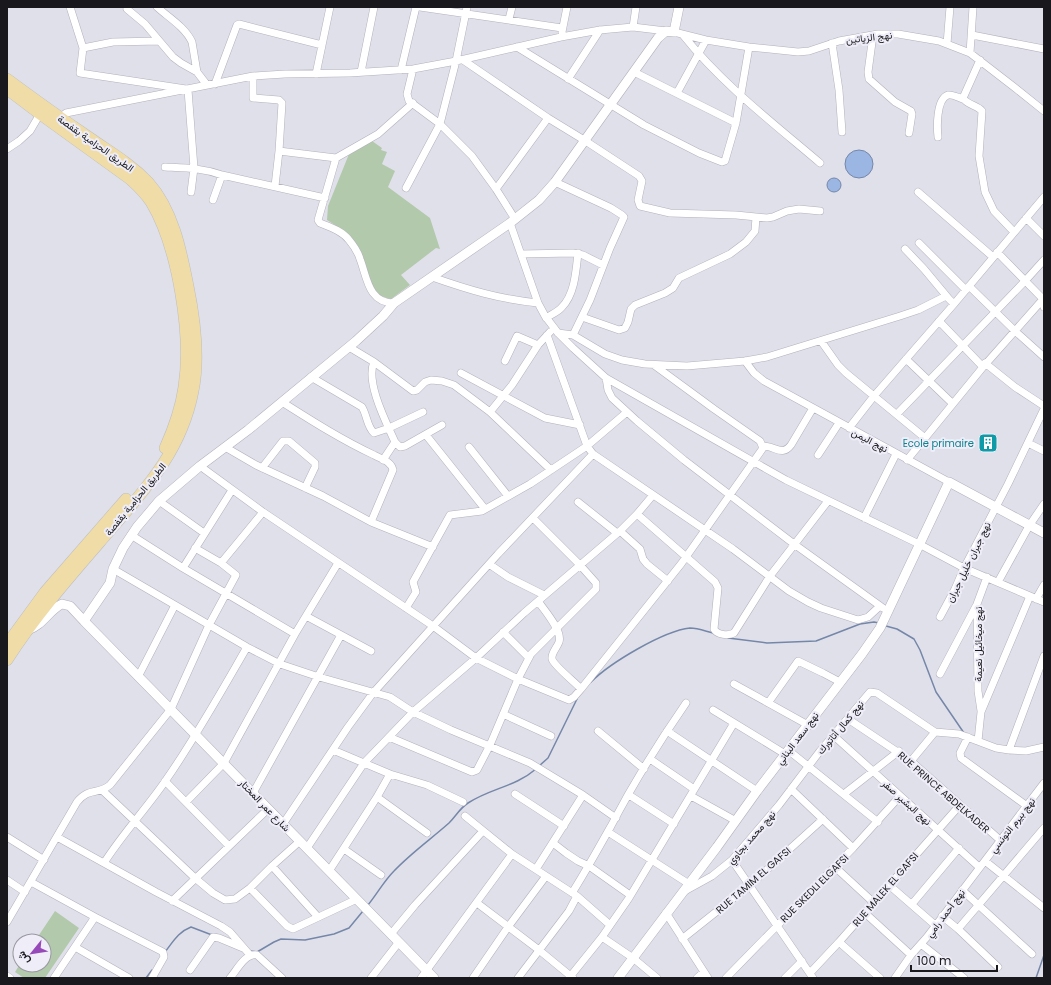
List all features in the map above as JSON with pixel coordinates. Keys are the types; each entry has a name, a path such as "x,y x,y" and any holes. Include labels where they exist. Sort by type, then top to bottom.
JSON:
{"main road":[{"name":"الطريق الحزامية بقفصة","path":"7,79 130,179 142,190 153,206 167,237 182,298 186,347 186,370 182,402 178,417 163,452 144,479 45,592 7,644"},
{"name":"الطريق الحزامية بقفصة","path":"7,89 40,114 57,121 123,161 141,175 155,191 172,224 178,241 190,296 195,334 196,372 193,391 183,427 166,460 149,483 53,596 26,631 7,660"}],"street":[{"path":"70,7 83,48 81,74 177,87 188,90 194,168 191,192"},
{"path":"157,7 190,38 193,45 197,72"},
{"path":"316,74 330,7"},
{"path":"361,72 374,7"},
{"path":"401,70 416,7"},
{"path":"420,7 466,10 562,28"},
{"path":"509,19 512,7"},
{"path":"561,37 567,7"},
{"path":"632,27 636,7"},
{"path":"674,33 679,7"},
{"path":"947,44 950,7"},
{"path":"970,52 973,7"},
{"path":"127,9 145,24 177,61 197,72 207,86"},
{"path":"406,188 440,124 460,60 466,10"},
{"path":"215,84 238,24 322,45"},
{"name":"نهج الزياتين","path":"57,121 66,113 253,76 413,69 561,37 600,30 632,27 749,47 804,52 832,43 873,35 898,34 939,41 970,52 1044,112"},
{"path":"568,79 600,30"},
{"path":"674,33 752,106 820,163"},
{"path":"84,621 110,583 113,569 118,557 131,535 159,501 200,466 349,347 383,316 394,303 512,221 539,200 555,182 658,38 674,33"},
{"path":"873,35 868,78 871,83 886,93 894,102 911,111 912,114 909,133"},
{"path":"972,35 1044,50"},
{"path":"677,93 706,40"},
{"path":"83,48 113,42 159,41"},
{"path":"832,43 839,90 842,132"},
{"path":"517,47 644,125 699,153 722,162 725,161 736,123 749,47"},
{"path":"460,60 639,176 642,181 638,200 640,206 670,213 756,217 773,217 787,211 799,209 820,211"},
{"path":"963,99 980,60"},
{"path":"413,69 407,94 409,101 440,124 472,156 496,190 512,221 521,254 538,303 546,318 573,348 606,378 786,480 919,544 964,568 1044,602"},
{"path":"634,72 736,123"},
{"path":"253,76 253,98 279,100 282,103 275,186"},
{"path":"938,137 937,114 947,95 963,99 982,111 979,156 984,192 994,211 1014,232"},
{"path":"279,151 336,158 378,134 413,103"},
{"path":"7,149 30,131 40,114"},
{"path":"496,190 548,118"},
{"path":"336,158 319,222 346,237 358,253 368,286 371,291 382,300 389,303 394,303"},
{"path":"165,167 194,168 212,171 222,175 325,198"},
{"path":"213,200 222,175"},
{"path":"555,182 623,215 582,317 573,335"},
{"path":"918,192 1026,281 1044,299 1044,307"},
{"path":"849,428 874,396 968,288 1026,218 1044,199"},
{"path":"582,317 619,330 625,328 631,310 635,305 665,293 673,288 678,278 730,254 746,242 755,231 756,217"},
{"path":"1026,218 1044,236"},
{"path":"919,243 1044,357"},
{"path":"905,249 954,304"},
{"path":"521,254 564,252 578,253 602,265"},
{"path":"546,318 559,310 566,302 574,279 578,253"},
{"path":"897,414 1026,281 1044,260"},
{"path":"432,277 483,294 538,303"},
{"path":"490,412 518,375 538,345 547,335 556,330 573,335 605,354 622,360 654,365 687,366 746,361 767,357 900,316 918,310 946,296"},
{"path":"907,460 984,365 1044,299"},
{"path":"939,321 984,365 1044,407"},
{"path":"547,335 587,446 593,454 705,530 789,591 808,602 821,608 858,620 884,612"},
{"path":"505,361 517,336 538,345"},
{"path":"821,341 838,365 926,438"},
{"path":"349,347 374,362 413,391 417,390 425,382 431,380 442,381 454,385 490,412 551,470"},
{"path":"906,359 952,404"},
{"name":"نهج اليمن","path":"746,361 754,373 764,381 907,460 1044,533"},
{"path":"374,362 371,367 371,380 395,442 400,447 403,447 426,435 442,425"},
{"path":"200,466 263,512 433,626 476,658 567,700 572,699 668,581 762,451 763,446 760,441 654,365"},
{"path":"461,373 545,418 580,425"},
{"path":"311,377 362,407 372,432 389,428 423,412"},
{"path":"606,378 610,394 627,412 684,460 884,612"},
{"path":"282,402 347,442 391,465 393,470 371,522"},
{"name":"نهج جبران خليل جبران","path":"940,617 1028,443 1044,407"},
{"path":"763,446 779,451 786,450 791,445 813,408"},
{"path":"406,608 416,592 413,582 450,515 478,512 508,496 587,446 627,412"},
{"path":"818,455 839,422"},
{"path":"426,435 485,509"},
{"path":"262,468 283,441 289,441 315,463 315,467 306,488"},
{"path":"383,460 395,442"},
{"path":"1028,443 1044,450"},
{"path":"225,447 262,468 306,488 371,522 433,547"},
{"path":"469,447 508,496"},
{"path":"283,824 373,693 489,564 593,454"},
{"path":"864,518 896,454"},
{"name":"نهج سعد البناني","path":"618,978 880,628 884,612 949,482"},
{"path":"182,568 232,490"},
{"path":"308,848 364,763 413,712 476,658 544,595 619,532 653,495"},
{"path":"159,501 204,533"},
{"path":"637,514 717,585 718,588 714,629 717,632 728,635 734,633 770,576 828,501"},
{"path":"578,502 640,549 643,559 647,564 668,581"},
{"path":"998,582 1029,526 1044,504"},
{"path":"221,563 263,512"},
{"path":"389,737 472,772 477,770 490,745 518,678 529,658 540,644 557,629 596,589 596,584 580,565 533,518"},
{"path":"131,535 182,568 295,634"},
{"path":"7,921 80,798 91,791 107,788 171,709 209,625 236,575 221,563 195,548"},
{"path":"186,802 224,763 280,664 295,634 338,563"},
{"path":"489,564 508,577 544,595"},
{"path":"113,569 247,647 280,664 319,677 390,697 413,712 451,730 530,763 544,770 616,818"},
{"name":"نهج ميخائيل نعيمة","path":"982,712 978,691 977,604 987,577"},
{"path":"978,741 982,712 1033,598 1044,585"},
{"path":"538,601 554,623 560,640 552,659 581,689"},
{"name":"شارع عمر المختار","path":"26,631 39,625 48,615 62,604 70,606 399,942 424,974 434,978"},
{"path":"940,674 977,604"},
{"path":"138,677 175,606"},
{"path":"306,616 371,651"},
{"path":"504,632 529,658"},
{"path":"253,792 342,635"},
{"path":"104,863 122,836 165,781 196,735 247,647"},
{"path":"1009,750 1044,656"},
{"path":"768,703 795,663 798,661 823,672 840,682"},
{"path":"734,684 808,725"},
{"name":"نهج كمال أتاتورك","path":"809,766 867,694 873,692 935,732"},
{"path":"518,978 569,911 575,895 608,832 644,769 686,703"},
{"path":"713,710 809,766 878,822"},
{"path":"503,714 551,736"},
{"name":"RUE PRINCE ABDELKADER","path":"848,719 899,751 1000,840"},
{"path":"476,903 539,950 571,977 602,937 630,895 734,723"},
{"path":"598,731 644,769"},
{"path":"667,731 757,791"},
{"path":"911,761 935,732 959,734 996,748 1009,750 1026,751 1044,747"},
{"name":"نهج البشير صفر","path":"834,736 980,867"},
{"path":"968,737 960,753 961,758 1027,806"},
{"path":"333,750 390,774 427,785 463,802"},
{"path":"844,794 899,751"},
{"path":"650,760 692,793 736,821"},
{"name":"نهج محمد بجاوي","path":"682,893 712,876 732,860 809,766"},
{"path":"329,871 377,797 390,774"},
{"path":"165,781 229,846"},
{"name":"نهج بيرم التونسي","path":"980,867 1044,783"},
{"path":"791,789 853,848"},
{"path":"102,790 195,878 213,893 225,900 235,899 250,888 300,841"},
{"path":"515,794 564,826"},
{"path":"536,869 583,795"},
{"path":"629,795 674,824"},
{"name":"RUE SKEDLI ELGAFSI","path":"726,978 835,867 878,822 900,796"},
{"path":"377,797 427,833"},
{"name":"RUE MALEK EL GAFSI","path":"812,976 839,942 960,805"},
{"path":"172,901 268,809"},
{"path":"465,816 512,854 575,895 610,924"},
{"name":"RUE TAMIM EL GAFSI","path":"682,939 750,885 823,819"},
{"path":"958,930 1044,828"},
{"path":"391,934 415,905 483,831"},
{"path":"608,832 689,884"},
{"path":"7,837 44,860"},
{"path":"57,837 230,932 250,955 257,955 279,977"},
{"path":"553,843 578,861 590,866 630,895"},
{"path":"912,904 959,848"},
{"path":"344,849 381,875"},
{"path":"424,974 512,854"},
{"path":"732,860 778,924 812,976"},
{"path":"985,861 1044,908"},
{"path":"272,866 318,917"},
{"path":"835,867 874,903"},
{"name":"نهج أحمد رامي","path":"896,977 911,955 980,867"},
{"path":"474,978 508,927 546,876"},
{"path":"7,880 25,892"},
{"path":"31,882 163,952 164,957 152,978"},
{"path":"889,885 935,925"},
{"path":"250,888 290,928 295,928 318,917 363,905"},
{"path":"962,890 1032,954"},
{"path":"666,913 706,975 697,978"},
{"path":"865,913 911,955"},
{"path":"942,916 998,967"},
{"path":"54,978 95,917"},
{"path":"602,937 633,958 657,978"},
{"path":"190,970 213,938 219,938 243,948"},
{"path":"371,978 399,942"},
{"path":"839,942 880,978"},
{"path":"921,944 964,978"},
{"path":"74,947 129,978"},
{"path":"230,978 250,955"},
{"path":"785,978 802,961"}],"green space":[{"path":"372,141 382,148 381,150 387,152 382,164 395,171 388,187 430,218 440,249 436,248 401,275 410,285 391,299 377,292 372,286 359,249 349,236 327,220 328,206 349,154"},
{"path":"55,911 79,928 52,968 52,933 40,933"},
{"path":"16,973 48,973 45,978 24,978"}],"water":[{"path":"859,150 869,154 873,164 869,174 859,178 849,174 845,164 849,154"},
{"path":"831,178 837,178 841,182 841,188 837,192 831,192 827,188 827,182"}],"waterway":[{"path":"728,638 767,643 816,641 860,624 874,622 879,623"},
{"path":"886,626 897,629 914,639 920,650 936,692 964,733"},
{"path":"591,682 624,657 666,635 690,628 713,633"},
{"path":"539,766 548,758 577,699"},
{"path":"368,905 394,871 449,823 465,805 485,794 520,780 536,769"},
{"path":"250,951 257,952 281,939 305,940 334,934 349,928 363,911"},
{"path":"165,952 179,934 191,927 212,935"},
{"path":"1036,978 1044,955"},
{"path":"146,978 152,970"}],"place":[{"name":"Ecole primaire","path":"988,443"}]}
